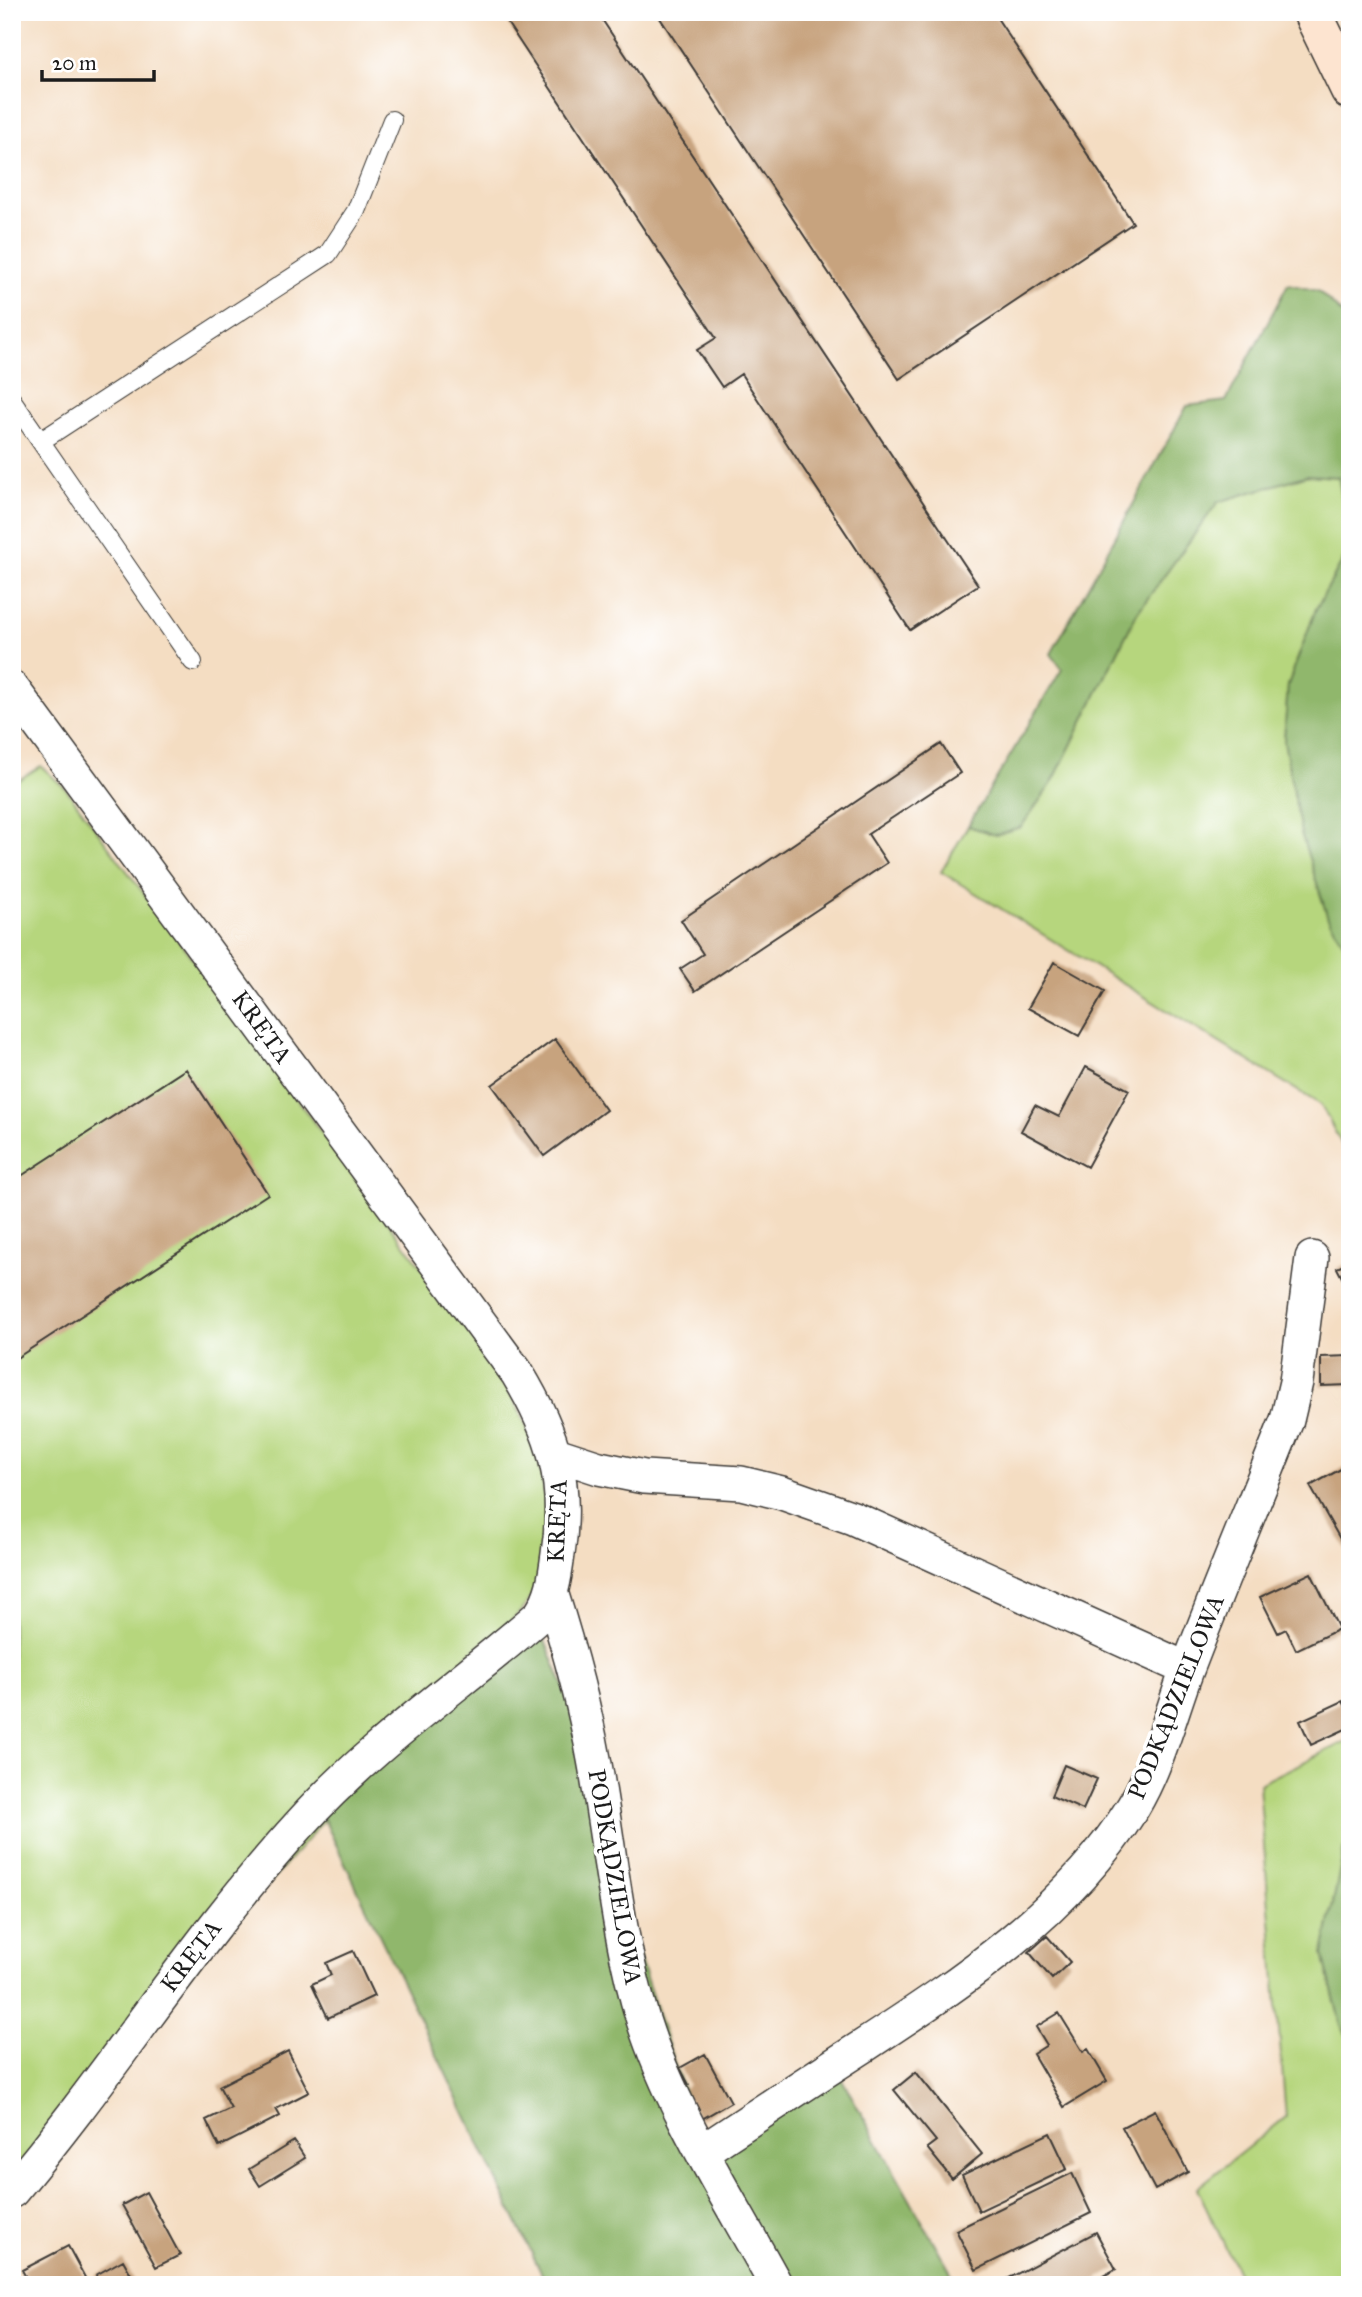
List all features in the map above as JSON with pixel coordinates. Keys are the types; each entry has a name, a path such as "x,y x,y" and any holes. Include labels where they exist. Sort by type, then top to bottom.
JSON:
{"main road":[{"path":"1312,12 1350,90"}],"street":[{"name":"KRĘTA","path":"12,688 517,1373 541,1412 556,1454 563,1492 561,1532 552,1595 532,1622 392,1735 301,1822 218,1920 51,2144 12,2191"},
{"name":"PODKĄDZIELOWA","path":"703,2151 938,1998 1002,1950 1091,1865 1135,1805 1287,1420 1296,1382 1312,1258"},
{"path":"556,1454 600,1468 645,1477 741,1483 782,1493 853,1518 1187,1669"},
{"name":"PODKĄDZIELOWA","path":"552,1595 577,1676 594,1758 629,1969 643,2021 661,2068 776,2285"}],"lane":[{"path":"41,441 328,254 356,211 392,120"},
{"path":"12,400 193,662"}],"green space":[{"path":"1288,284 1318,291 1350,321 1350,538 1338,477 1308,475 1218,502 1137,613 1052,783 1021,827 996,835 968,826 1062,669 1051,654 1187,406 1226,401"},
{"path":"1308,475 1339,477 1350,548 1316,609 1288,685 1284,741 1301,832 1328,918 1350,952 1350,1160 1321,1105 941,872 968,826 996,835 1021,827 1052,783 1137,613 1218,502"},
{"path":"1350,548 1350,952 1328,918 1301,833 1284,741 1288,685 1316,609"},
{"path":"41,766 66,789 487,1355 522,1416 537,1455 545,1499 546,1543 536,1589 525,1606 502,1629 468,1655 12,2178 12,784"},
{"path":"540,1629 594,1758 616,1887 703,2150 834,2065 958,2285 547,2285 321,1813"},
{"path":"1350,1739 1350,1842 1344,1848 1323,1954 1341,2025 1350,2041 1350,2285 1244,2285 1197,2188 1286,2117 1259,1784"},
{"path":"1350,1842 1350,2041 1341,2025 1323,1954 1344,1848"}],"building":[{"path":"500,12 597,12 978,585 910,630 741,374 722,387 697,350 716,338"},
{"path":"656,12 993,12 1133,223 899,379"},
{"path":"941,744 960,773 868,834 887,863 695,991 680,969 703,954 681,920"},
{"path":"1054,962 1105,991 1079,1036 1028,1008"},
{"path":"555,1039 606,1110 544,1156 492,1085"},
{"path":"1086,1067 1129,1090 1087,1167 1021,1131 1035,1105 1059,1117"},
{"path":"186,1069 268,1194 12,1361 12,1182"},
{"path":"1350,1262 1350,1293 1337,1268"},
{"path":"1350,1356 1350,1385 1321,1386 1321,1357"},
{"path":"1350,1464 1350,1552 1348,1553 1310,1486"},
{"path":"1311,1573 1339,1629 1296,1650 1286,1629 1278,1633 1260,1597"},
{"path":"1343,1701 1350,1715 1350,1727 1311,1745 1300,1721"},
{"path":"1064,1765 1097,1779 1083,1810 1051,1796"},
{"path":"1047,1936 1070,1962 1052,1979 1029,1952"},
{"path":"353,1951 374,1996 328,2018 312,1984 331,1975 326,1963"},
{"path":"1059,2013 1083,2052 1088,2049 1107,2081 1064,2107 1033,2054 1047,2045 1036,2027"},
{"path":"288,2051 309,2092 276,2109 280,2116 219,2147 206,2120 231,2108 219,2086"},
{"path":"705,2054 731,2102 700,2120 683,2089 689,2085 680,2068"},
{"path":"916,2072 982,2154 952,2179 927,2148 936,2141 894,2090"},
{"path":"1155,2110 1188,2172 1155,2190 1122,2127"},
{"path":"1050,2133 1067,2169 979,2211 962,2175"},
{"path":"294,2141 305,2158 260,2186 249,2169"},
{"path":"1072,2173 1091,2213 976,2270 956,2230"},
{"path":"146,2192 180,2255 156,2267 122,2205"},
{"path":"1096,2232 1116,2269 1087,2285 996,2285"},
{"path":"68,2246 89,2285 30,2285 22,2270"},
{"path":"123,2260 137,2285 102,2285 96,2275"}]}
